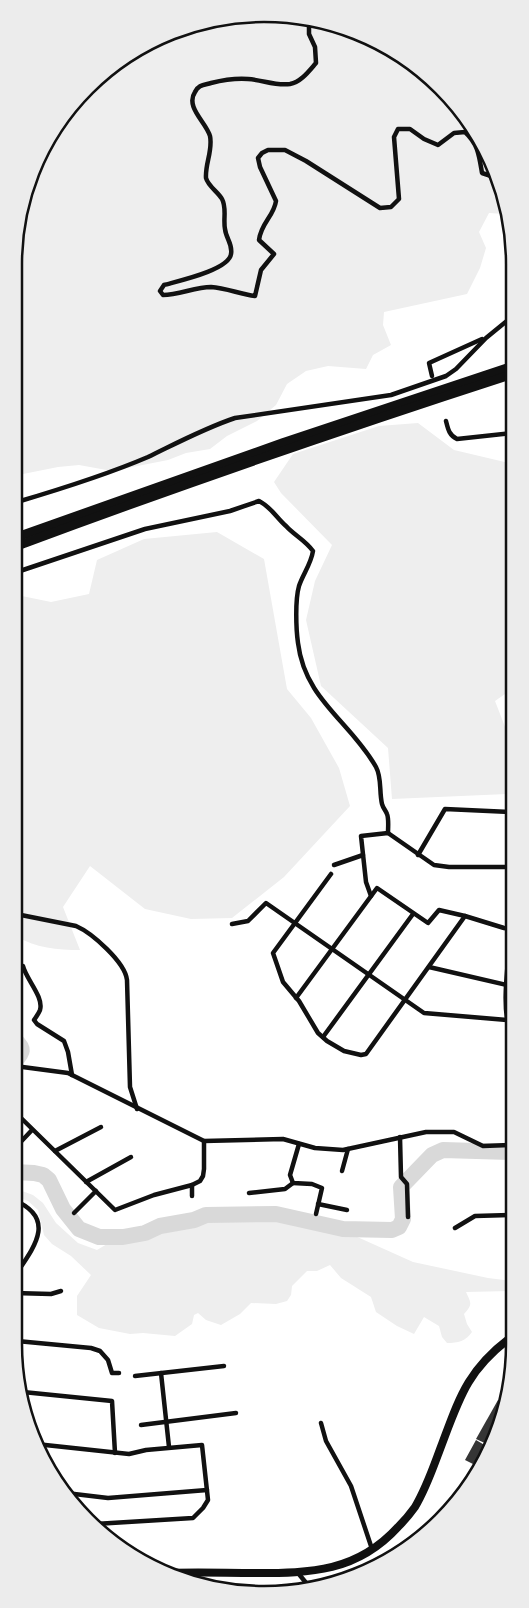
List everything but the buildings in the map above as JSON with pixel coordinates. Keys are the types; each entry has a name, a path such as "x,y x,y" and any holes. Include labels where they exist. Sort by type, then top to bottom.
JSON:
{"highway":[{"path":"22,534 282,442 506,368"},
{"path":"22,544 181,486 506,376"}],"main road":[{"path":"187,1573 298,1573 324,1569 346,1563 386,1540 414,1508 426,1486 467,1384 486,1358 506,1341"}],"street":[{"path":"309,27 309,34 315,47 316,63 303,77 291,84 268,84 250,79 228,79 200,86 194,93 192,104 210,137 206,180 222,199 224,206 224,228 232,247 231,257 229,261 218,267 164,285 160,291 163,295 172,295 209,287 255,296 261,270 274,254 259,240 260,230 275,207 276,201 260,167 258,158 262,153 268,150 284,150 306,161 380,208 392,207 399,199 394,137 398,129 410,129 424,139 438,145 454,132 465,132 470,137"},
{"path":"475,146 482,172 489,175"},
{"path":"22,500 60,489 146,457 213,425 235,418 392,395 446,376 456,369 486,338 506,322"},
{"path":"432,376 429,363 486,338"},
{"path":"235,418 237,425"},
{"path":"446,421 450,433 457,439 506,434"},
{"path":"258,495 259,501"},
{"path":"22,570 145,529 230,511 259,501 267,505 286,527 308,544 313,551 299,586 297,599 297,642 302,665 309,682 320,699 360,744 376,768 380,776 382,805 388,816 388,833"},
{"path":"418,855 445,809 506,812"},
{"path":"371,896 366,882 361,836 388,833 434,865 506,867"},
{"path":"334,865 363,855"},
{"path":"331,874 273,953 284,982 318,1033 344,1052 366,1054 465,916"},
{"path":"296,998 377,888 413,914 428,922 439,910 506,928"},
{"path":"232,924 248,920 266,903 424,1013 506,1020"},
{"path":"323,1037 413,914"},
{"path":"22,915 84,929 122,966 127,980 130,1087 137,1109"},
{"path":"23,966 24,973 40,999 40,1008 34,1020 37,1024 64,1041 72,1076"},
{"path":"429,967 506,985"},
{"path":"22,1068 49,1070 72,1076 204,1141 283,1139 323,1149 348,1149 426,1132 454,1132 483,1146 506,1146"},
{"path":"22,1119 115,1210 154,1195 200,1181 203,1176 204,1141"},
{"path":"55,1151 101,1127"},
{"path":"22,1141 32,1130"},
{"path":"400,1137 402,1179 406,1183 408,1217"},
{"path":"293,1184 290,1175 299,1144"},
{"path":"342,1171 348,1149"},
{"path":"86,1182 131,1157"},
{"path":"249,1193 285,1189 293,1184 312,1184 322,1188 316,1214"},
{"path":"192,1185 192,1196"},
{"path":"74,1214 96,1191"},
{"path":"22,1203 33,1212 37,1220 39,1235 37,1243 22,1266"},
{"path":"318,1204 347,1210"},
{"path":"455,1228 475,1216 506,1214"},
{"path":"22,1293 51,1294 61,1291"},
{"path":"22,1341 91,1348 100,1351 108,1360 112,1373 119,1373"},
{"path":"135,1376 224,1366"},
{"path":"161,1373 169,1447"},
{"path":"27,1392 112,1401 115,1453"},
{"path":"141,1425 236,1413"},
{"path":"321,1423 326,1441 351,1486 372,1549"},
{"path":"45,1445 129,1454 169,1447 202,1445 208,1500 193,1518 103,1523"},
{"path":"76,1494 108,1498 207,1490"},
{"path":"298,1573 305,1582"}],"shaded area":[{"path":"264,22 312,27 342,35 372,47 399,63 436,93 466,130 482,157 494,187 501,214 489,213 479,232 486,248 480,268 467,294 384,312 383,325 391,345 373,355 366,369 328,366 306,371 287,384 276,405 257,421 227,436 210,449 186,453 168,460 112,471 79,465 22,474 23,249 27,217 35,187 47,157 63,130 93,93 130,63 157,47 187,35 217,27"},
{"path":"418,423 454,450 506,462 506,693 495,701 506,729 506,794 392,799 388,748 321,686 306,620 315,581 332,545 281,493 274,482 293,454 379,426"},
{"path":"217,532 264,559 287,689 311,718 339,768 350,806 284,877 232,918 191,919 145,909 90,866 63,907 80,950 47,948 22,939 22,596 51,602 89,594 97,560 144,539"},
{"path":"22,1191 33,1195 43,1203 56,1223 78,1243 97,1250 112,1241 149,1239 166,1227 244,1216 276,1216 344,1231 413,1262 506,1280 506,1291 466,1292 470,1303 469,1308 464,1314 472,1332 458,1342 447,1343 442,1337 439,1326 424,1317 414,1334 397,1326 376,1312 371,1297 341,1278 330,1265 317,1271 307,1271 292,1286 291,1295 287,1301 276,1304 251,1303 240,1314 221,1325 206,1320 198,1313 194,1315 192,1324 175,1336 143,1333 130,1334 99,1328 77,1315 77,1296 91,1275 71,1256 52,1244 44,1235 38,1210 28,1201 22,1199"}],"waterway":[{"path":"22,1172 43,1175 49,1180 63,1209 79,1229 99,1237 123,1237 145,1233 160,1226 194,1220 206,1215 276,1214 343,1229 392,1230 399,1227 403,1219 401,1187 432,1155 443,1150 506,1152"}]}
